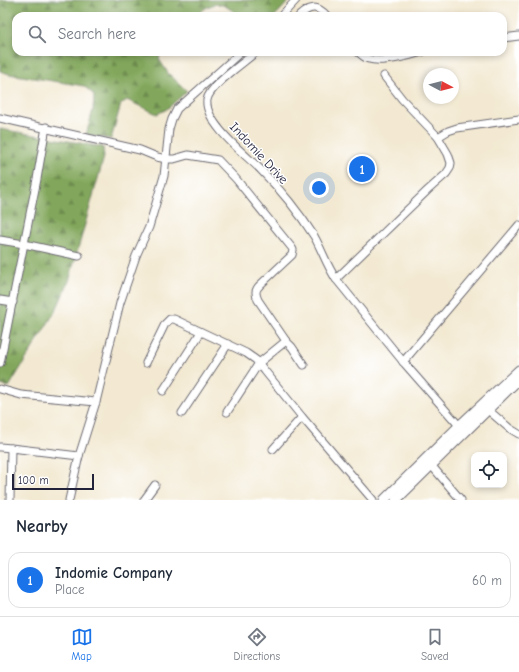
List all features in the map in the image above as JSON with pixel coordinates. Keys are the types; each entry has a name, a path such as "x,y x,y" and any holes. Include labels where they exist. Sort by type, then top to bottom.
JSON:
{"main road":[{"path":"384,500 462,428 519,370"},
{"path":"396,500 431,465 462,428 487,409 519,379"}],"street":[{"path":"285,12 296,0"},
{"path":"304,12 314,8 319,9 322,12"},
{"path":"507,38 519,36"},
{"path":"69,500 79,456 96,402 120,303 153,213 164,176 170,124 177,110 237,56"},
{"name":"Indomie Drive","path":"251,56 210,91 207,101 212,119 230,142 262,171 301,218 325,256 329,268 336,279 403,362 462,428"},
{"path":"362,56 370,60 406,56"},
{"path":"336,279 446,174 450,168 451,163 448,154 438,137 402,99 384,76"},
{"path":"0,118 140,150 156,157 174,159 188,155 218,160 236,179 293,250 292,255 260,284 256,293 258,300 304,365"},
{"path":"438,137 457,128 519,118"},
{"path":"0,364 46,128"},
{"path":"403,362 519,225"},
{"path":"0,240 79,256"},
{"path":"0,300 13,302"},
{"path":"146,363 165,324 170,319 174,319 248,354 259,363 302,417 373,500"},
{"path":"163,391 201,332"},
{"path":"227,412 259,363 286,341"},
{"path":"182,413 228,344"},
{"path":"0,389 21,394 96,402"},
{"path":"487,409 509,428 519,434"},
{"path":"273,449 302,417"},
{"path":"0,447 79,456"},
{"path":"10,500 11,448"},
{"path":"431,465 461,500"},
{"path":"144,500 155,485"}],"green space":[{"path":"0,0 290,0 279,12 234,12 228,7 218,4 208,7 201,12 12,12 12,56 160,56 159,59 168,73 187,91 167,109 157,114 127,100 121,104 111,139 86,135 93,110 94,95 84,86 9,74 0,71"},
{"path":"0,129 103,147 104,157 69,281 56,310 9,387 0,385"}],"place":[{"name":"Indomie Company","path":"362,169"}]}
